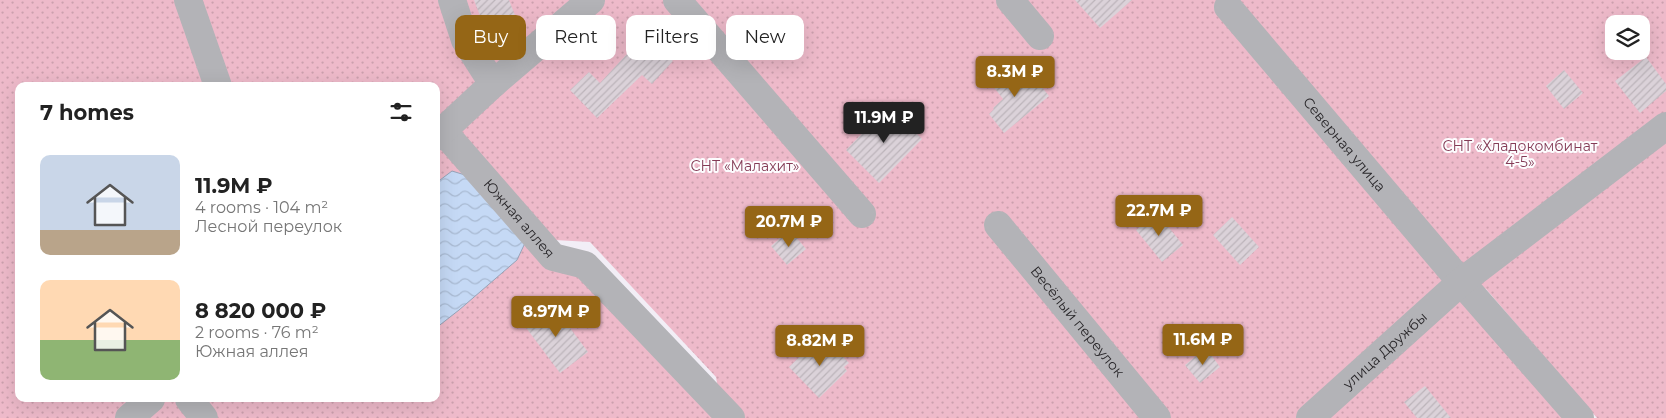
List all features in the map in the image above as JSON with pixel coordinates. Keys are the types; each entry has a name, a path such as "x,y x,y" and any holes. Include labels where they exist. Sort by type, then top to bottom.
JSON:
{"street":[{"path":"188,0 217,82"},
{"path":"452,0 465,40 493,84"},
{"path":"440,133 493,84 591,0"},
{"path":"677,0 862,214"},
{"path":"1010,0 1040,36"},
{"name":"Северная улица","path":"1228,7 1461,282 1580,418"},
{"name":"улица Дружбы","path":"1310,418 1461,282 1666,126"},
{"name":"Южная аллея","path":"440,135 554,257 585,265 731,418"},
{"name":"Весёлый переулок","path":"998,226 1157,418"},
{"path":"129,418 148,402"},
{"path":"191,402 204,418"}],"green space":[{"path":"0,0 188,0 217,82 15,82 15,402 440,402 440,82 226,82 199,0 1666,0 1666,418 1597,418 1486,289 1462,282 1580,418 0,418","holes":["555,240 590,242 716,377 721,407 585,265 553,257"]}],"water":[{"path":"452,171 465,175 525,243 517,260 440,325 440,180"}],"building":[{"path":"474,0 509,0 515,15 480,15"},
{"path":"1075,0 1132,0 1100,28"},
{"path":"626,55 626,60 673,61 652,84 642,75 597,118 570,90 589,72 600,83"},
{"path":"1642,60 1648,60 1666,84 1666,91 1640,113 1615,81"},
{"path":"1010,64 1024,82 1032,75 1049,96 1004,133 989,114 1003,99 989,81"},
{"path":"1564,70 1583,93 1564,109 1546,86"},
{"path":"889,106 922,139 879,183 846,150"},
{"path":"1157,213 1183,245 1162,262 1136,230"},
{"path":"1232,217 1259,247 1240,265 1213,235"},
{"path":"790,230 806,249 787,265 771,246"},
{"path":"552,304 588,352 560,373 524,325"},
{"path":"822,335 849,363 844,367 847,371 819,398 789,367"},
{"path":"1206,348 1220,367 1200,383 1185,365"},
{"path":"1425,386 1451,418 1417,418 1404,402"}],"park label":[{"name":"СНТ «Хладокомбинат 4-5»","path":"1520,154"},
{"name":"СНТ «Малахит»","path":"745,166"}]}
